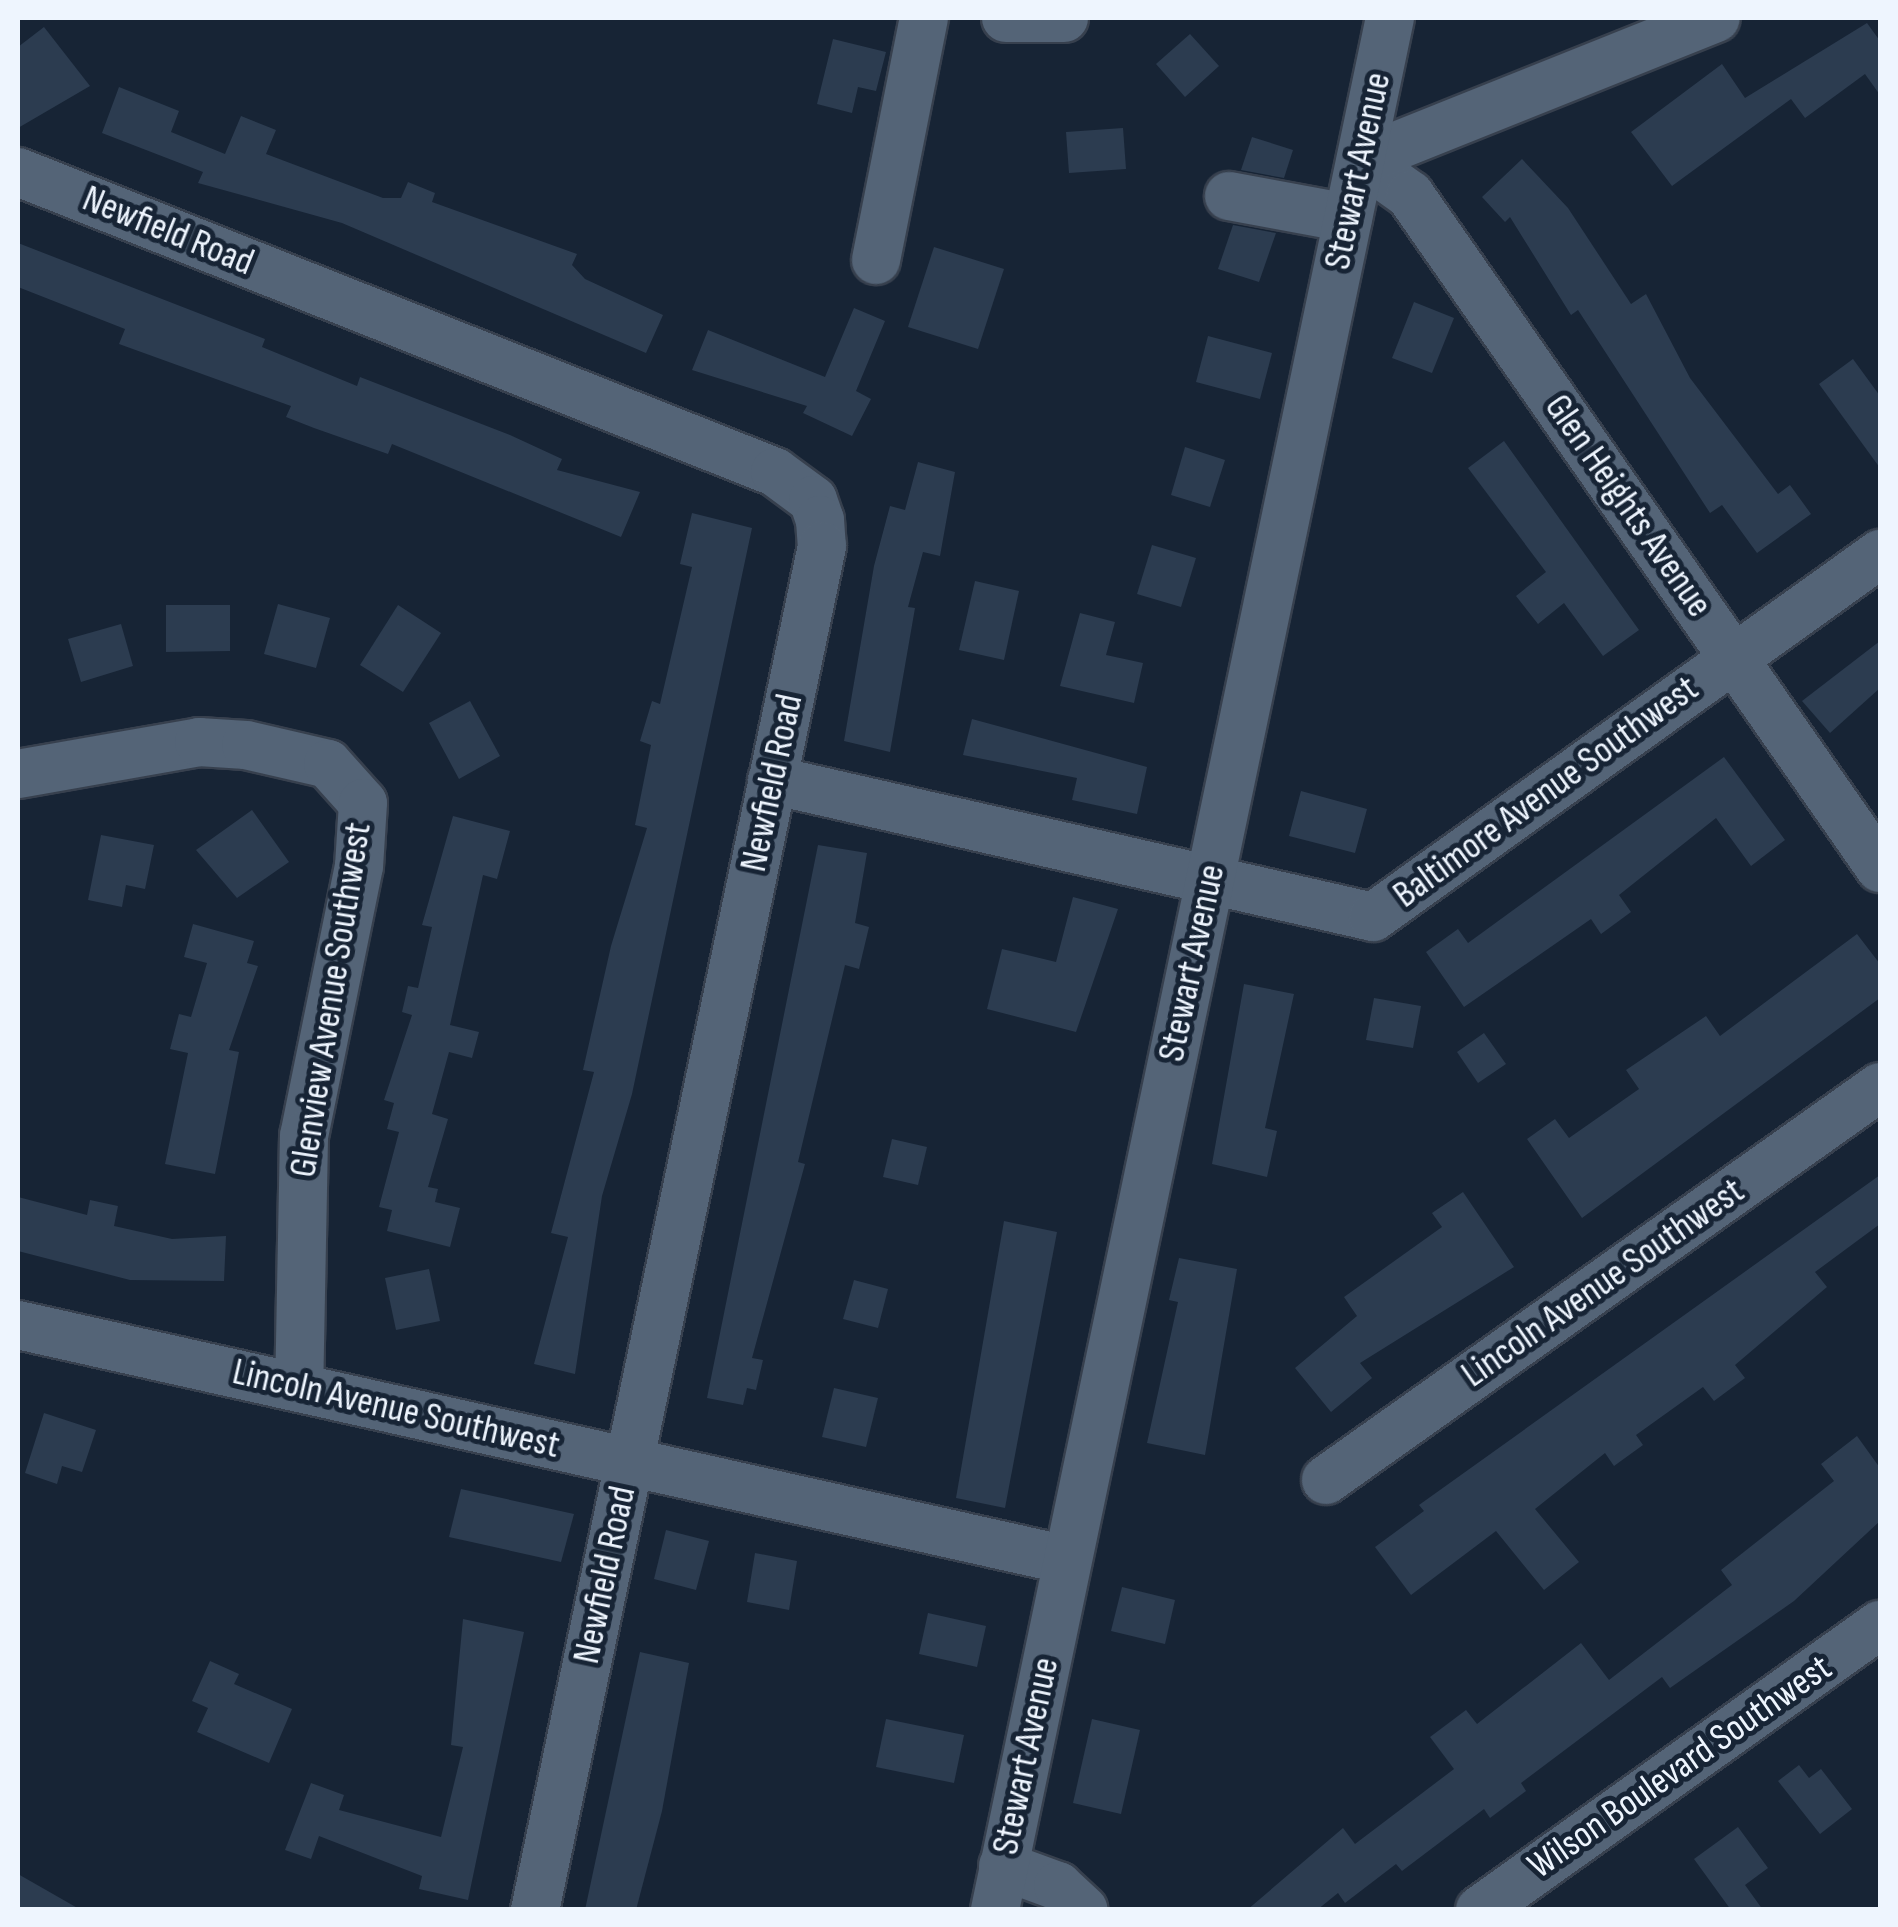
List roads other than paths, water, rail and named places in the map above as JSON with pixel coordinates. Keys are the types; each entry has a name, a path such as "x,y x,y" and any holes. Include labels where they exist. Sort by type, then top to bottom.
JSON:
{"street":[{"path":"876,260 924,18"},
{"name":"Stewart Avenue","path":"999,1888 1390,18"},
{"path":"1360,160 1716,18"},
{"name":"Glen Heights Avenue","path":"1360,160 1410,195 1880,868"},
{"name":"Newfield Road","path":"18,172 798,485 813,500 822,546 534,1910"},
{"path":"1228,196 1348,218"},
{"name":"Baltimore Avenue Southwest","path":"772,780 1373,916 1880,554"},
{"name":"Glenview Avenue Southwest","path":"18,774 199,742 246,745 328,764 362,802 359,866 304,1136 299,1387"},
{"name":"Lincoln Avenue Southwest","path":"1326,1480 1880,1087"},
{"name":"Lincoln Avenue Southwest","path":"18,1324 1066,1560"},
{"name":"Wilson Boulevard Southwest","path":"1480,1910 1880,1625"},
{"path":"999,1888 1058,1886 1084,1910"}]}
